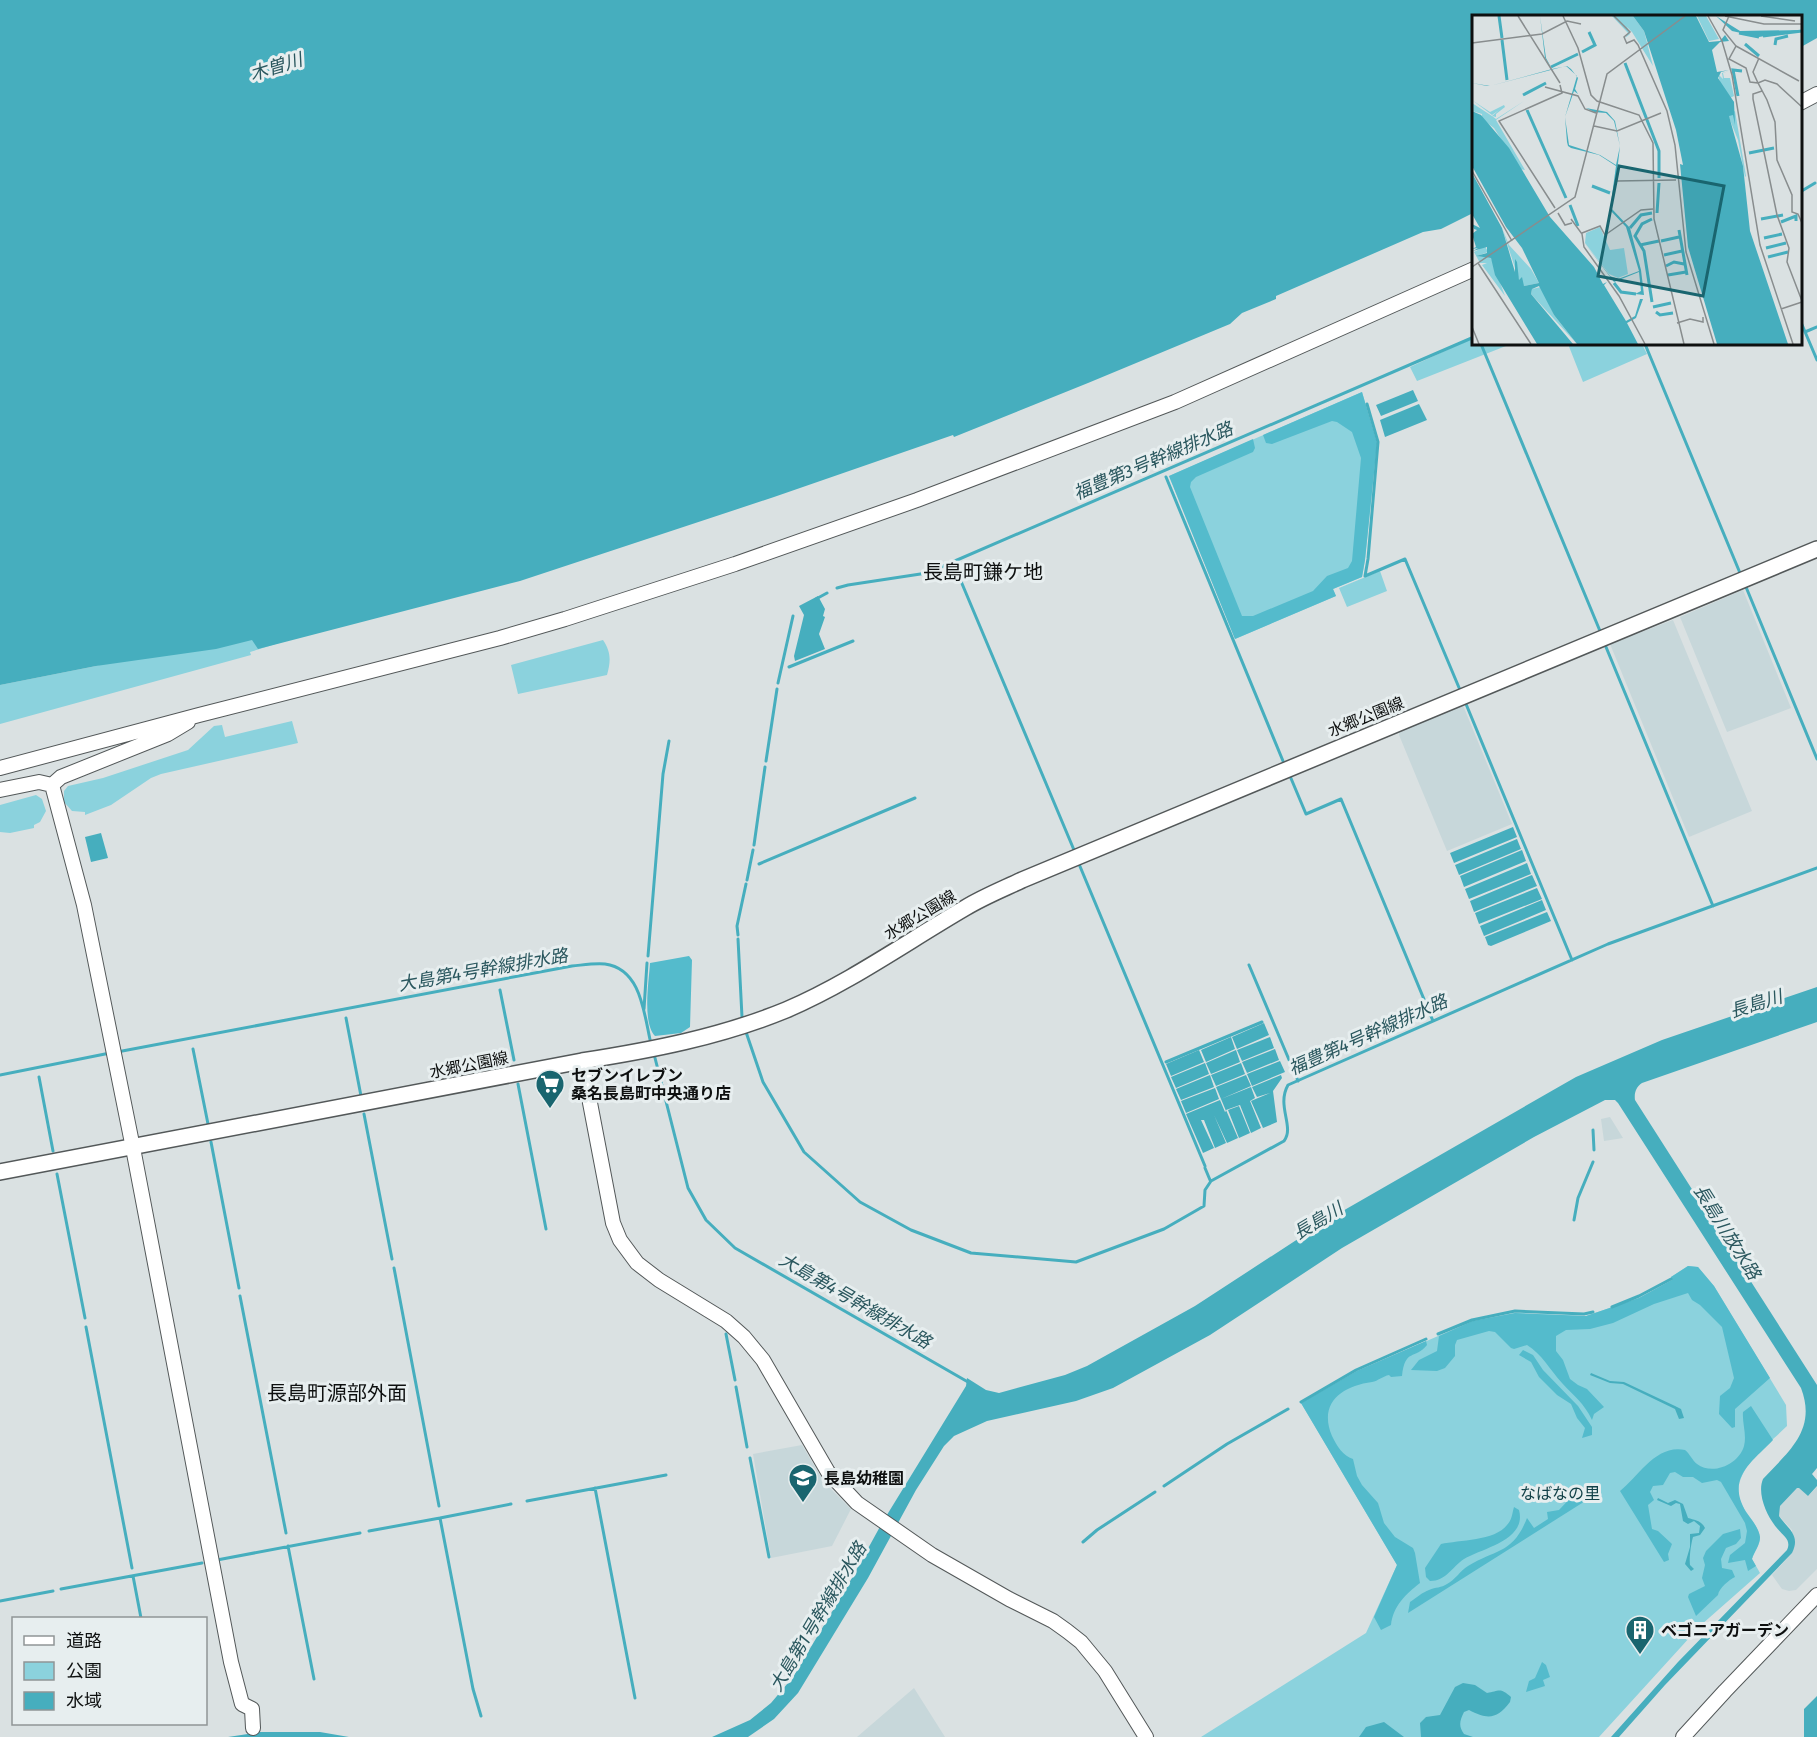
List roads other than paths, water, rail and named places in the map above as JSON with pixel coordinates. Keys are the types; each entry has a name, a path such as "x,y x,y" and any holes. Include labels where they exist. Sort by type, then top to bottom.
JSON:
{"main road":[{"name":"水郷公園線","path":"0,1172 582,1061 652,1050 740,1027 787,1009 845,981 967,907 1022,880 1817,549"}],"street":[{"path":"1802,102 1817,94"},
{"path":"0,768 500,638 746,560 917,500 1165,406 1472,268"},
{"path":"52,785 62,777 168,734 199,715"},
{"path":"0,790 39,782 52,785"},
{"path":"52,785 83,901 133,1148 231,1662 242,1704 252,1709 253,1728"},
{"path":"582,1061 613,1223 620,1240 637,1263 726,1321 744,1337 763,1360 828,1472 856,1503 932,1555 1053,1621 1081,1642 1105,1671 1146,1737"},
{"path":"1683,1737 1817,1595"}],"water":[{"name":"木曽川","path":"0,0 1817,0 1817,38 1802,46 1802,15 1472,15 1472,214 1441,229 1423,232 1276,296 1276,299 1242,313 1230,324 954,437 953,435 520,581 258,649 252,640 216,649 96,666 0,685"},
{"path":"1413,390 1418,401 1381,416 1376,405"},
{"path":"1419,404 1427,420 1385,437 1380,420"},
{"path":"818,596 825,609 823,616 825,617 819,634 825,649 795,661 794,656 804,615 799,606"},
{"path":"1513,827 1517,837 1454,863 1450,853"},
{"path":"101,833 108,858 91,862 85,837"},
{"path":"1517,839 1521,849 1459,875 1455,865"},
{"path":"1522,850 1526,861 1464,887 1460,876"},
{"path":"1527,863 1531,874 1469,899 1465,889"},
{"path":"1532,875 1537,886 1474,912 1470,901"},
{"path":"1537,888 1542,899 1479,924 1475,913"},
{"path":"1542,900 1546,910 1484,936 1480,926"},
{"path":"1547,912 1551,921 1491,946 1488,945 1485,937"},
{"path":"1817,987 1817,1022 1642,1083 1635,1093 1635,1100 1817,1385 1817,1468 1812,1474 1817,1480 1817,1486 1808,1496 1797,1488 1780,1506 1779,1516 1794,1537 1792,1553 1665,1685 1619,1737 1611,1737 1678,1662 1787,1550 1787,1540 1772,1522 1766,1510 1761,1485 1763,1479 1798,1439 1803,1428 1805,1403 1801,1388 1618,1103 1615,1100 1605,1100 1534,1137 1342,1248 1210,1335 1113,1388 1076,1401 987,1421 954,1436 944,1446 916,1490 868,1578 798,1693 774,1719 748,1737 712,1737 750,1720 771,1703 793,1677 882,1523 966,1386 967,1378 986,1390 999,1393 1065,1375 1087,1366 1195,1306 1327,1220 1576,1077 1662,1040"},
{"path":"1264,1023 1269,1035 1237,1049 1232,1037"},
{"path":"1231,1037 1235,1049 1206,1062 1201,1050"},
{"path":"1270,1037 1274,1048 1242,1061 1237,1050"},
{"path":"1275,1049 1279,1060 1247,1073 1242,1062"},
{"path":"1199,1050 1204,1062 1171,1076 1166,1064"},
{"path":"1236,1050 1240,1062 1211,1074 1206,1063"},
{"path":"1280,1061 1285,1072 1252,1086 1247,1074"},
{"path":"1205,1063 1209,1074 1176,1088 1171,1077"},
{"path":"1241,1063 1245,1074 1216,1086 1211,1075"},
{"path":"1210,1075 1214,1087 1181,1100 1176,1089"},
{"path":"1246,1075 1251,1086 1221,1099 1216,1087"},
{"path":"1281,1075 1282,1078 1273,1091 1277,1122 1263,1128 1251,1101 1270,1093 1257,1097 1252,1087"},
{"path":"1251,1087 1255,1098 1250,1101 1261,1128 1251,1133 1240,1105 1226,1110 1238,1138 1227,1143 1214,1115 1226,1143 1215,1148 1204,1120 1201,1120 1214,1148 1203,1153 1186,1114 1220,1100 1225,1112 1221,1099"},
{"path":"1215,1088 1219,1099 1186,1113 1181,1101"},
{"path":"1239,1106 1250,1133 1239,1138 1228,1110"},
{"path":"1591,1373 1610,1381 1624,1382 1675,1406 1681,1409 1684,1418 1679,1419 1675,1409 1623,1384 1610,1383 1590,1375"},
{"path":"1658,1498 1668,1503 1675,1500 1683,1504 1688,1518 1699,1522 1705,1528 1700,1535 1693,1537 1690,1565 1694,1569 1691,1571 1685,1564 1690,1547 1690,1534 1699,1533 1700,1526 1694,1521 1688,1524 1683,1521 1680,1504 1676,1503 1671,1506 1657,1500"},
{"path":"1463,1683 1475,1685 1487,1693 1502,1691 1511,1697 1510,1702 1501,1712 1492,1716 1469,1710 1464,1712 1460,1726 1464,1734 1473,1737 1421,1737 1420,1723 1426,1717 1440,1715 1455,1687"},
{"path":"1817,1696 1817,1737 1804,1737 1804,1709"},
{"path":"1384,1722 1404,1737 1359,1737 1366,1727"},
{"path":"260,1732 320,1732 349,1737 228,1737"}],"waterway":[{"name":"福豊第3号幹線排水路","path":"1802,191 1815,183"},
{"path":"1802,325 1817,360"},
{"path":"1805,332 1817,327"},
{"name":"福豊第3号幹線排水路","path":"837,588 927,573 1472,338"},
{"path":"1481,345 1600,631"},
{"path":"1645,345 1740,573"},
{"path":"1367,404 1378,442 1365,576 1405,559 1460,690"},
{"path":"1166,477 1283,761"},
{"path":"955,567 1074,850"},
{"path":"1746,587 1817,759"},
{"path":"816,599 827,593"},
{"path":"778,683 793,616"},
{"path":"789,667 853,641"},
{"path":"1606,647 1713,906"},
{"path":"766,761 777,689"},
{"path":"1466,704 1572,960"},
{"path":"648,956 663,774 669,741"},
{"path":"754,845 765,767"},
{"path":"1290,776 1306,814 1341,799 1433,1021"},
{"path":"759,864 915,798"},
{"path":"747,880 753,850"},
{"path":"1079,864 1205,1166"},
{"name":"福豊第4号幹線排水路","path":"746,1032 763,1082 804,1152 860,1202 911,1230 971,1253 1076,1262 1164,1229 1204,1206 1205,1190 1211,1181 1284,1141 1288,1129 1284,1108 1288,1085 1608,944 1817,868"},
{"path":"738,935 737,926 746,884"},
{"path":"738,939 742,1017"},
{"path":"644,1009 647,963"},
{"name":"大島第4号幹線排水路","path":"117,1052 572,966 597,964 617,968 634,984 643,1007 651,1044"},
{"path":"1249,965 1298,1081"},
{"path":"500,990 514,1060"},
{"path":"346,1018 361,1096"},
{"path":"1166,1062 1262,1022"},
{"path":"193,1049 208,1124"},
{"name":"大島第4号幹線排水路","path":"0,1075 110,1053"},
{"name":"大島第4号幹線排水路","path":"654,1054 688,1188 706,1220 735,1248 968,1382"},
{"path":"39,1077 53,1151"},
{"path":"518,1084 546,1229"},
{"path":"364,1114 392,1259"},
{"path":"1593,1130 1594,1150"},
{"path":"211,1142 239,1288"},
{"path":"1574,1220 1578,1198 1593,1162"},
{"path":"1205,1168 1210,1180"},
{"path":"57,1174 85,1318"},
{"path":"394,1268 439,1506"},
{"path":"1612,1307 1671,1279"},
{"path":"240,1296 286,1533"},
{"path":"1438,1334 1472,1320 1515,1311 1584,1314 1593,1312"},
{"path":"86,1327 132,1568"},
{"path":"726,1334 735,1380"},
{"path":"1301,1402 1356,1370 1426,1339"},
{"path":"736,1387 747,1447"},
{"path":"1164,1486 1227,1444 1288,1409"},
{"path":"750,1458 769,1557"},
{"path":"527,1501 666,1475"},
{"path":"595,1488 635,1698"},
{"path":"1083,1542 1097,1530 1155,1492"},
{"path":"440,1518 511,1504"},
{"path":"369,1531 440,1518 473,1689 481,1716"},
{"path":"217,1560 360,1533"},
{"path":"288,1546 314,1679"},
{"path":"61,1589 202,1563"},
{"path":"133,1576 141,1617"},
{"path":"0,1601 53,1591"}],"place":[{"name":"セブンイレブン 桑名長島町中央通り店","path":"550,1110"},
{"name":"長島幼稚園","path":"803,1504"},
{"name":"ベゴニアガーデン","path":"1640,1656"}],"district":[{"name":"長島町鎌ケ地","path":"983,572"},
{"name":"長島町源部外面","path":"337,1393"}],"water label":[{"name":"長島川","path":"1756,1004"},
{"name":"長島川","path":"1318,1221"},
{"name":"長島川放水路","path":"1727,1232"},
{"name":"大島第1号幹線排水路","path":"818,1617"}],"park label":[{"name":"なばなの里","path":"1560,1493"}]}
